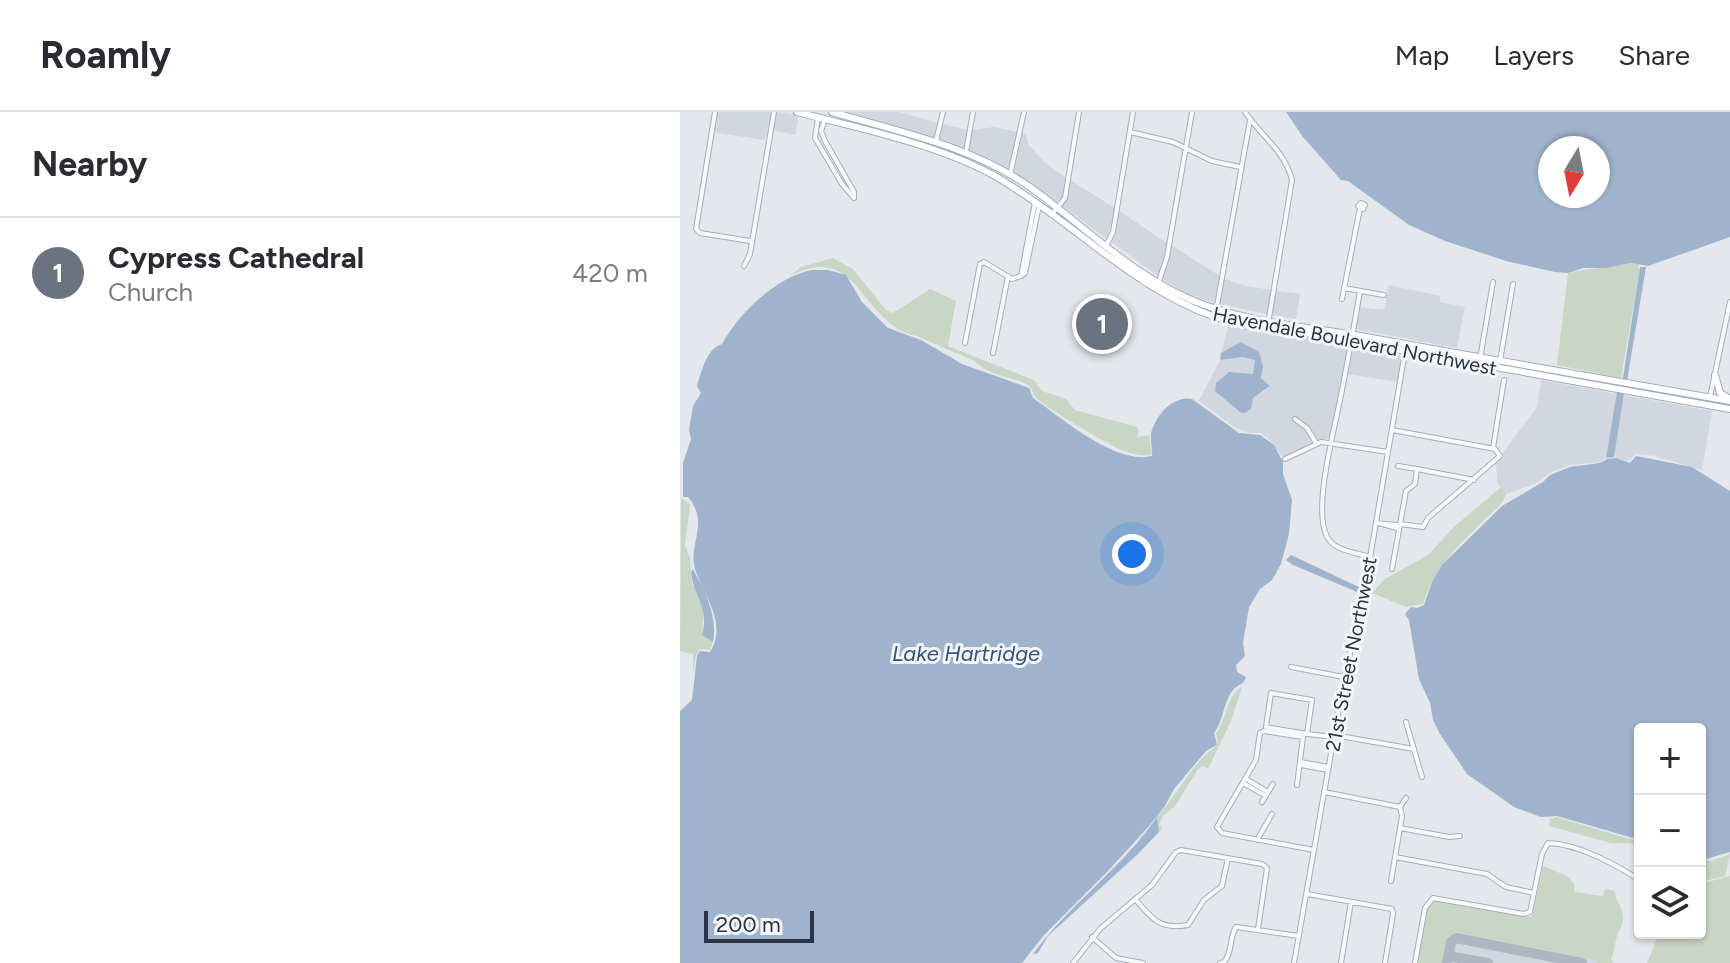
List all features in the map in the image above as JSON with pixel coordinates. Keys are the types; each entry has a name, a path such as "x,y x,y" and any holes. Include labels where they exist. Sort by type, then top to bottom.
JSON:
{"main road":[{"name":"Havendale Boulevard Northwest","path":"832,112 966,152 1010,175 1105,249 1192,309 1574,378 1628,383 1709,401"},
{"name":"Havendale Boulevard Northwest","path":"801,113 821,116 972,164 1054,211"},
{"path":"821,116 848,116"},
{"path":"972,164 1010,175"},
{"name":"Havendale Boulevard Northwest","path":"1480,361 1500,361 1627,392 1709,401"},
{"path":"1715,375 1720,393 1730,400"},
{"path":"1709,401 1730,400"},
{"path":"1709,401 1730,409"}],"street":[{"path":"715,112 697,232 750,241"},
{"path":"744,266 748,260 774,112"},
{"path":"933,151 943,112"},
{"path":"966,152 973,112"},
{"path":"1010,175 1024,112"},
{"path":"1054,211 1065,198 1079,112"},
{"path":"1105,249 1113,232 1133,112"},
{"path":"1157,286 1167,255 1192,112"},
{"path":"1245,112 1282,158 1292,183 1268,324"},
{"path":"821,116 825,141 854,192 854,198 842,184 815,138 821,116"},
{"path":"1215,313 1250,120"},
{"path":"1130,132 1185,147 1212,161 1240,167"},
{"path":"965,343 981,262 1014,279 1021,276 1037,203"},
{"path":"1342,299 1360,208"},
{"path":"993,353 1008,276"},
{"path":"1480,361 1493,282"},
{"path":"1500,361 1513,284"},
{"path":"1344,288 1384,295"},
{"path":"1360,291 1330,442 1324,495 1326,536 1333,545 1370,557"},
{"path":"1709,401 1730,302"},
{"name":"21st Street Northwest","path":"1294,963 1344,677 1370,557 1382,524 1388,452 1406,348"},
{"path":"1493,448 1504,380"},
{"path":"1295,419 1305,426 1316,443"},
{"path":"1382,524 1423,527 1428,518 1498,461 1499,452 1493,448 1392,430"},
{"path":"1285,459 1316,443 1330,442 1388,452"},
{"path":"1398,466 1474,480"},
{"path":"1392,569 1406,491 1415,484 1417,469"},
{"path":"1291,667 1344,677"},
{"path":"1307,734 1312,700 1271,693 1266,727 1307,734 1334,736 1414,749"},
{"path":"1406,722 1422,777"},
{"path":"1297,785 1303,737 1260,733 1256,760 1217,827 1222,833 1314,850"},
{"path":"1301,763 1328,768"},
{"path":"1244,781 1265,797 1273,784"},
{"path":"1324,792 1400,807"},
{"path":"1391,881 1402,816 1400,807 1406,798"},
{"path":"1257,840 1272,814"},
{"path":"1400,828 1449,837 1460,836"},
{"path":"1415,963 1425,908 1430,900 1440,898 1524,914 1532,909 1542,854 1548,843 1600,859 1634,877"},
{"path":"1073,963 1092,937 1155,881 1178,851 1262,864 1267,868 1258,929"},
{"path":"1395,857 1487,874 1506,887 1535,893"},
{"path":"1136,900 1156,923 1179,927 1188,925 1204,900 1222,886 1228,858"},
{"path":"1307,894 1392,909 1385,963"},
{"path":"1341,963 1351,902"},
{"path":"1220,963 1227,959 1236,927 1299,936"},
{"path":"1092,937 1116,958 1143,963"}],"shaded area":[{"path":"717,112 772,112 765,140 717,133 714,130"},
{"path":"776,112 799,115 795,135 772,130"},
{"path":"844,112 899,112 938,123 935,138"},
{"path":"942,124 968,130 965,149 938,139"},
{"path":"994,127 1018,132 1010,170 968,150 972,130"},
{"path":"1022,133 1045,163 1066,178 1063,197 1058,203 1014,172"},
{"path":"1070,180 1115,208 1107,239 1062,206"},
{"path":"1118,210 1167,243 1159,277 1110,241"},
{"path":"1171,245 1220,276 1214,303 1185,293 1162,279"},
{"path":"1223,278 1245,286 1272,290 1267,314 1218,304"},
{"path":"1389,285 1440,296 1440,302 1465,307 1457,348 1355,329 1359,307 1384,310"},
{"path":"1275,291 1300,294 1296,319 1271,315"},
{"path":"1229,324 1349,345 1329,438 1317,441 1307,424 1294,416 1293,420 1306,429 1313,443 1283,457 1261,433 1248,433 1236,428 1199,401 1220,360 1244,357 1255,360 1253,375 1229,372 1216,383 1240,412 1253,398 1270,387 1261,378 1263,366 1258,352 1229,350 1221,353"},
{"path":"1352,346 1403,355 1398,382 1347,374"},
{"path":"1541,380 1617,394 1606,458 1600,462 1570,465 1550,473 1535,484 1506,494 1497,482 1496,462 1537,407"},
{"path":"1623,395 1712,411 1702,470 1655,456 1636,454 1627,461 1614,457"},
{"path":"1430,910 1530,920 1533,914 1603,963 1419,963"}],"green space":[{"path":"833,258 853,269 886,310 893,313 930,289 956,301 948,346 1034,380 1042,391 1066,399 1075,410 1137,427 1137,437 1149,435 1152,454 1137,455 1115,447 1041,402 1025,384 901,331 884,318 852,281 840,272 810,268 790,276 801,267"},
{"path":"1639,264 1639,274 1621,378 1557,365 1568,273"},
{"path":"1501,487 1506,494 1503,502 1446,560 1423,604 1406,607 1372,593 1385,579 1428,555 1454,527"},
{"path":"681,498 690,504 685,546 690,558 692,585 699,592 704,610 702,635 713,642 710,650 700,649 696,655 693,674 693,654 680,651"},
{"path":"1242,687 1231,721 1208,769 1203,766 1198,769 1175,806 1163,816 1159,825 1163,827 1159,832 1157,817 1202,758 1218,746 1216,733 1233,696"},
{"path":"1556,817 1634,840 1634,844 1611,843 1549,826 1550,819"},
{"path":"1730,854 1725,876 1706,881 1706,860"},
{"path":"1543,866 1567,876 1574,883 1575,892 1603,896 1605,889 1615,891 1623,918 1611,959 1614,963 1596,963 1600,961 1450,935 1445,963 1417,963 1426,910 1434,900 1532,917"},
{"path":"1730,876 1730,963 1647,963 1657,939 1706,939 1706,882"}],"water":[{"path":"1286,112 1730,112 1730,237 1648,266 1631,263 1583,268 1568,273 1506,261 1445,241 1409,225 1348,181 1341,180 1303,137"},
{"path":"1640,267 1646,267 1627,381 1619,379 1623,378"},
{"name":"Lake Hartridge","path":"812,270 846,275 862,302 888,328 921,340 962,364 1029,388 1033,398 1074,428 1122,454 1152,456 1151,433 1158,418 1173,403 1192,399 1239,433 1260,435 1274,445 1283,462 1283,474 1292,500 1289,534 1281,564 1249,607 1243,643 1245,656 1236,665 1237,672 1246,677 1227,700 1214,733 1217,745 1206,751 1174,789 1150,825 1044,935 1022,963 680,963 680,711 692,700 697,656 700,651 710,652 717,631 713,610 695,569 697,516 688,497 683,497 683,463 691,439 689,430 693,406 701,393 697,386 708,356 722,344 738,320 772,288"},
{"path":"1241,342 1259,352 1263,366 1261,378 1270,386 1253,398 1251,409 1245,413 1215,391 1216,383 1229,372 1253,374 1255,360 1243,357 1220,360 1221,353"},
{"path":"1617,392 1624,393 1614,457 1606,458"},
{"path":"1636,456 1692,467 1730,491 1730,852 1706,859 1706,723 1634,723 1634,838 1557,816 1541,817 1514,807 1467,774 1440,734 1419,679 1409,620 1405,614 1411,607 1424,605 1442,565 1502,506 1550,475 1570,467 1616,458 1630,463"},
{"path":"1291,555 1363,589 1362,594 1293,565 1286,560"},
{"path":"693,569 712,614 713,642 702,635 703,609 692,580"},
{"path":"1157,817 1159,832 1048,936 1038,953 1033,954 1047,936 1128,853"}],"taxiway":[{"path":"1447,963 1451,942 1456,938 1582,963"},
{"path":"1449,952 1453,957 1488,963"}],"place":[{"name":"Cypress Cathedral","path":"1102,324"}]}
